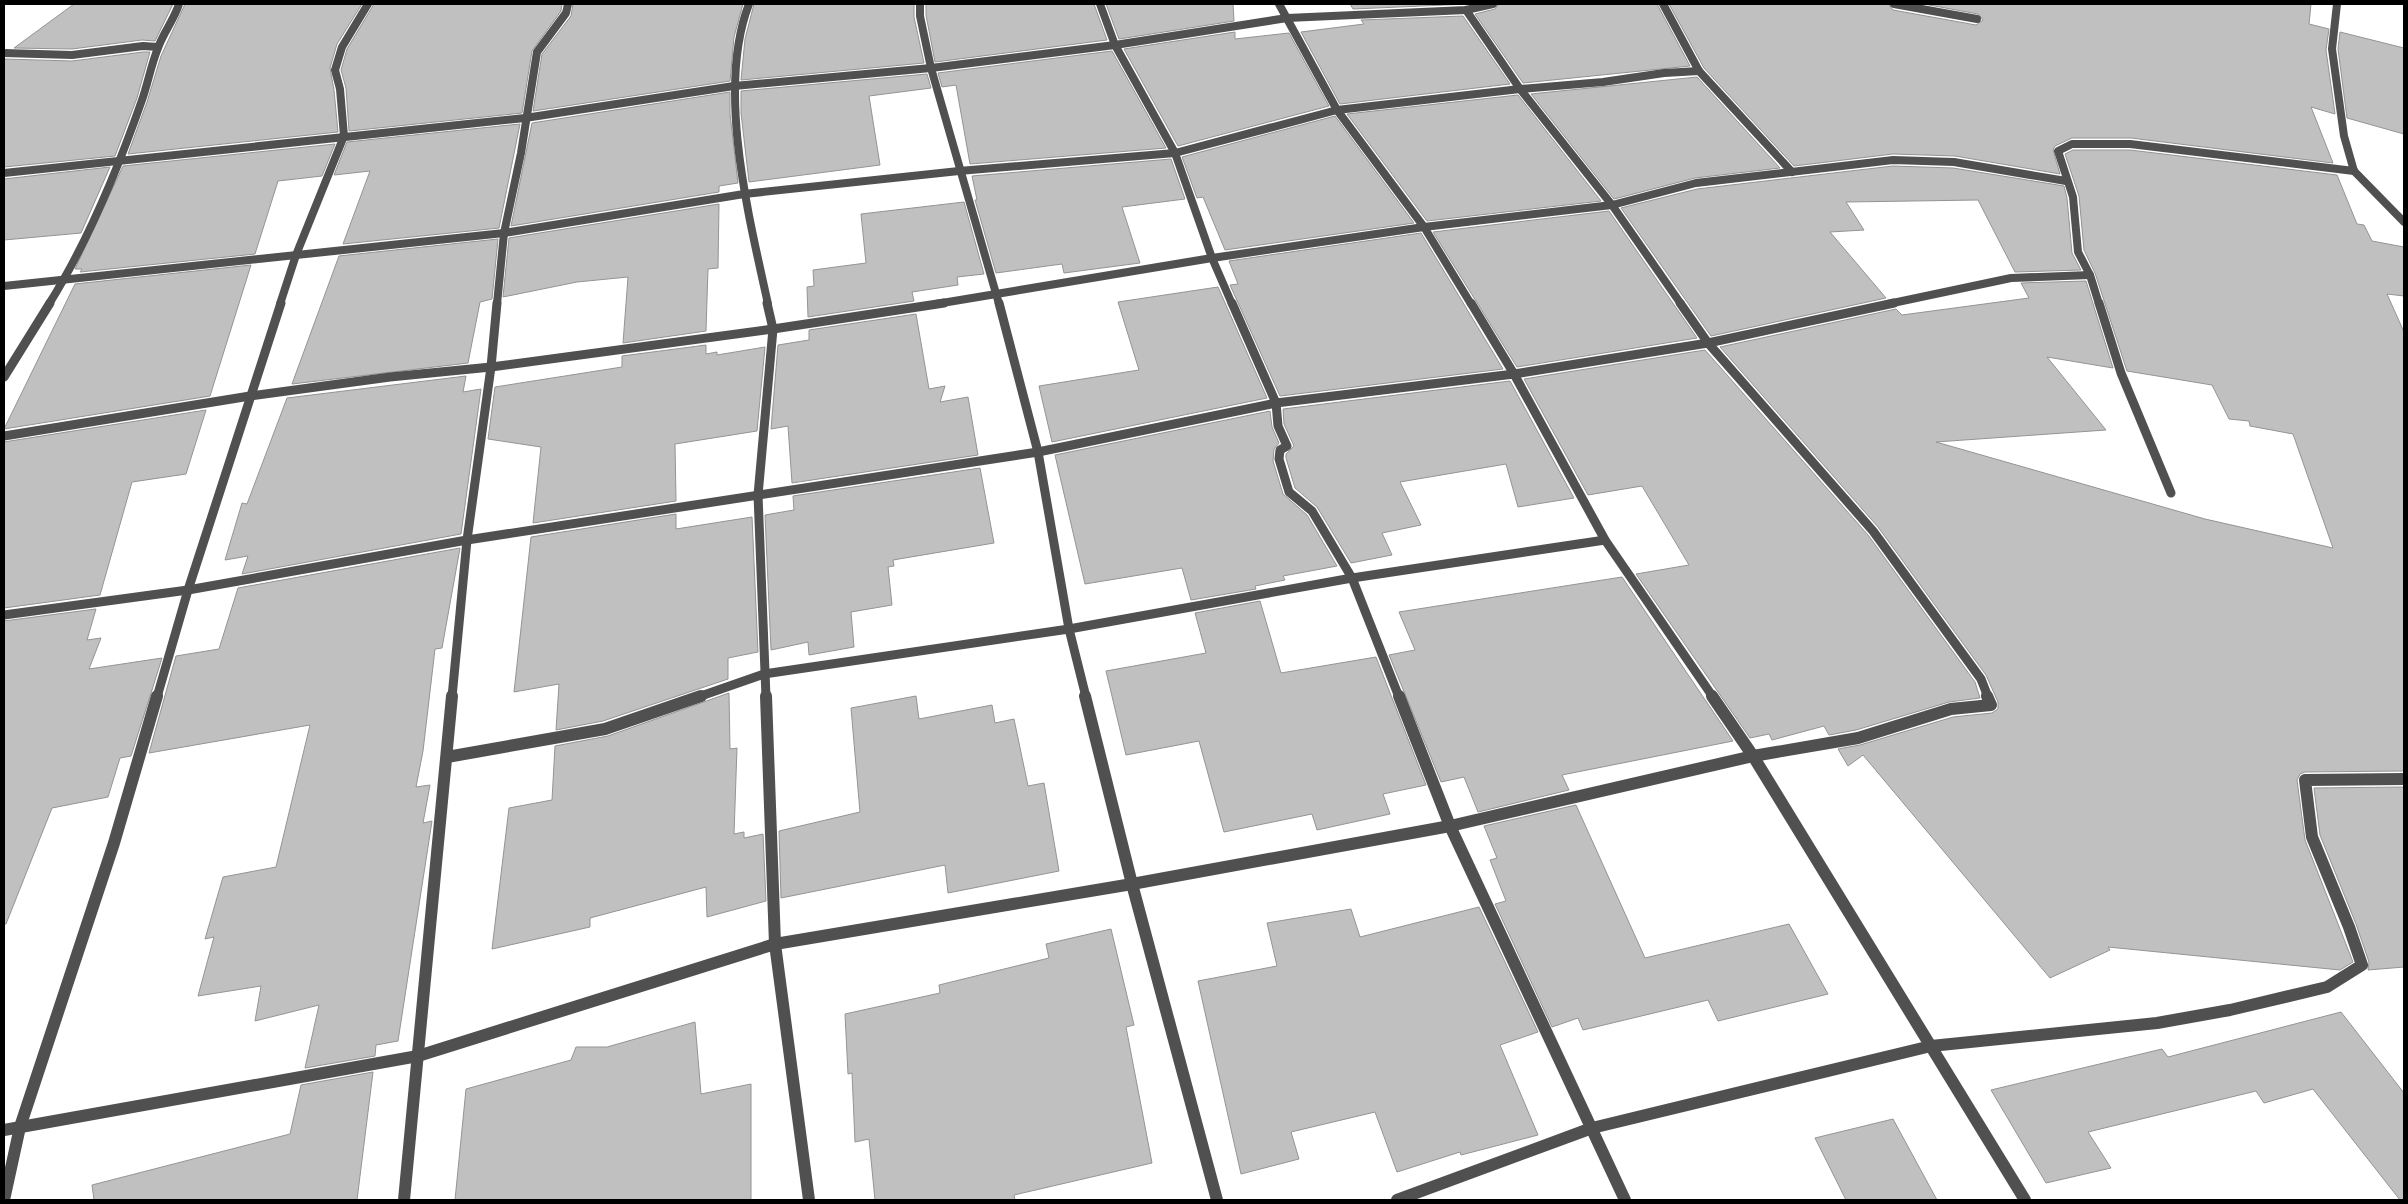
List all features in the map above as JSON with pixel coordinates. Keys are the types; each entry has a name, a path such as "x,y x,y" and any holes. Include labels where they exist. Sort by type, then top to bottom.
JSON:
{"street":[{"path":"4,378 65,278 118,162 142,99 158,47 175,16 179,4"},
{"path":"4,1200 20,1126 114,843 188,590 296,255 344,136 340,89 335,70 342,47 368,4"},
{"path":"404,1200 467,540 491,367 504,233 521,153 537,52 566,13 568,4"},
{"path":"750,4 742,22 734,86 744,194 774,328 758,495 775,944 809,1200"},
{"path":"920,4 920,16 931,68 997,295 1038,452 1069,629 1132,884 1217,1200"},
{"path":"1100,4 1115,45 1175,153 1212,258 1276,403 1278,426 1287,446 1280,450 1279,459 1290,492 1312,511 1352,578 1450,826 1625,1200"},
{"path":"1278,4 1337,110 1424,227 1514,374 1605,540 1753,756 2025,1200"},
{"path":"4,173 526,118 734,86 931,68 1115,45 1286,18 1466,10 1493,4"},
{"path":"1663,4 1699,71 1792,172"},
{"path":"1894,4 1977,19"},
{"path":"2338,4 2332,49 2344,136 2354,170 2395,216 2404,222"},
{"path":"4,1130 418,1056 775,944 1132,884 1450,826 1753,756 1858,738 1951,709 1991,705 1981,679 1873,532 1708,343 1612,205 1520,89 1466,10"},
{"path":"4,53 72,55 143,46 158,47"},
{"path":"4,286 65,278 504,233 744,194 960,171 1175,153 1337,110 1520,89 1603,82 1664,73 1699,71"},
{"path":"2171,494 2121,373 2090,275 2078,252 2073,197 2066,181 2058,151 2072,144 2130,144 2354,170"},
{"path":"4,436 250,396 390,377 491,367 774,328 997,295 1212,258 1424,227 1612,205 1696,183 1902,160 1954,162 2066,181"},
{"path":"2395,216 2404,216"},
{"path":"4,615 188,590 467,540 1038,452 1276,403 1514,374 1708,343 2011,278 2090,275"},
{"path":"446,757 605,728 764,674 1069,629 1352,578 1605,540"},
{"path":"1397,1200 1592,1128 1931,1046 2157,1023 2230,1010 2326,987 2362,965 2349,927 2312,837 2305,780 2404,779"}],"building":[{"path":"74,4 173,4 155,41 142,40 72,49 14,48"},
{"path":"185,4 362,4 337,44 330,68 338,132 128,154 161,56"},
{"path":"374,4 562,4 561,11 532,51 522,113 349,131 346,88 341,70 347,49"},
{"path":"573,4 743,4 734,37 730,81 533,111 542,54 571,16"},
{"path":"754,4 914,4 914,17 924,63 741,80 745,39"},
{"path":"926,4 1094,4 1107,40 935,62 926,15"},
{"path":"1106,4 1233,4 1234,21 1119,39"},
{"path":"1350,4 1468,4 1353,9"},
{"path":"1499,4 1657,4 1690,66 1523,83 1475,14 1495,9"},
{"path":"1669,4 1888,4 1893,10 1976,25 1983,20 1978,14 1924,4 2311,4 2309,24 2329,29 2326,50 2335,114 2311,107 2333,163 2131,138 2072,138 2055,146 2053,150 2060,174 1955,156 1893,154 1794,166 1704,68"},
{"path":"1463,16 1510,84 1340,104 1301,32 1364,24 1361,20"},
{"path":"1235,32 1235,39 1289,33 1329,106 1178,146 1124,49"},
{"path":"2340,32 2404,48 2404,134 2347,118 2338,49"},
{"path":"1112,51 1166,148 970,164 956,85 942,87 938,73"},
{"path":"150,52 137,98 115,156 4,167 4,59 72,61"},
{"path":"927,74 931,88 869,96 880,165 749,182 741,113 741,91"},
{"path":"1697,77 1780,168 1695,178 1614,199 1531,94"},
{"path":"730,92 730,114 738,183 719,186 719,192 511,226 532,123"},
{"path":"1518,95 1601,201 1427,221 1347,114"},
{"path":"1335,116 1414,223 1225,250 1203,197 1197,198 1182,157"},
{"path":"520,124 499,228 343,244 370,171 334,175 347,142"},
{"path":"335,144 322,176 278,181 255,254 80,272 82,269 75,269 123,166"},
{"path":"2073,150 2130,150 2337,175 2357,224 2364,225 2372,241 2404,247 2404,296 2387,294 2404,332 2404,771 2305,772 2300,774 2297,780 2305,840 2353,962 2340,970 2108,947 2110,950 2050,978 1863,755 1848,766 1838,749 1860,745 1953,717 1992,713 1998,709 1998,702 1986,675 1878,527 1720,347 1896,309 1902,315 2029,298 2021,283 2086,281 2113,368 2047,357 2106,430 1936,442 2205,519 2333,548 2293,434 2250,426 2249,421 2229,419 2212,385 2127,371 2095,273 2084,250 2079,196 2065,154"},
{"path":"1171,159 1185,199 1122,207 1140,263 1064,273 1062,264 996,273 975,200 977,200 972,176"},
{"path":"1893,166 1953,168 2064,186 2067,198 2072,253 2081,270 2015,272 1978,200 1846,202 1864,230 1830,232 1886,298 1711,336 1621,208 1697,189"},
{"path":"110,167 81,233 4,240 4,179"},
{"path":"964,202 984,274 957,277 958,285 912,292 914,301 808,317 807,287 814,286 813,270 866,263 861,214"},
{"path":"719,204 718,268 708,269 706,331 623,343 628,277 577,282 503,297 509,238"},
{"path":"1609,211 1697,338 1517,367 1433,232"},
{"path":"1421,233 1503,369 1280,396 1230,285 1238,284 1229,261"},
{"path":"498,239 492,299 480,302 468,363 292,384 339,256"},
{"path":"251,265 210,396 4,429 75,284"},
{"path":"1218,287 1267,398 1052,442 1039,386 1139,370 1118,302"},
{"path":"916,314 929,389 945,386 940,402 968,397 978,455 792,483 788,426 771,429 778,345 809,340 809,330"},
{"path":"706,345 706,354 717,352 717,355 765,347 757,431 675,444 676,501 533,523 541,447 488,439 495,387 622,367 622,356"},
{"path":"1705,350 1868,535 1975,682 1980,698 1949,702 1856,730 1829,735 1824,726 1772,740 1769,734 1750,738 1636,574 1689,565 1642,486 1588,495 1524,379"},
{"path":"466,376 463,392 481,389 461,534 242,574 248,556 225,560 242,503 247,504 287,398"},
{"path":"1510,381 1574,498 1518,507 1506,464 1400,482 1421,525 1382,533 1392,555 1351,563 1317,507 1295,488 1286,458 1286,454 1294,446 1284,424 1283,409"},
{"path":"206,410 186,474 132,482 100,595 4,608 4,442"},
{"path":"1270,411 1272,427 1279,443 1274,449 1273,461 1283,494 1307,515 1337,566 1283,576 1285,580 1255,586 1256,589 1191,600 1182,568 1085,584 1055,455"},
{"path":"980,468 994,543 893,560 894,566 888,567 892,605 851,612 854,647 809,655 808,642 771,650 765,515 794,510 793,496"},
{"path":"676,514 676,529 752,517 758,652 728,658 728,679 603,721 556,730 559,684 514,692 531,537"},
{"path":"460,548 442,648 435,649 423,751 416,787 430,785 423,823 432,821 398,1041 376,1045 375,1056 305,1068 319,1005 255,1021 261,986 198,996 214,937 205,939 223,877 276,867 310,725 149,753 176,656 219,649 238,588"},
{"path":"1622,577 1733,741 1562,775 1569,790 1478,812 1464,777 1441,782 1389,655 1415,650 1399,612"},
{"path":"1260,601 1281,673 1376,657 1426,785 1383,794 1390,814 1317,830 1312,814 1224,832 1199,741 1126,755 1106,671 1206,653 1195,613"},
{"path":"96,609 87,640 101,638 89,669 162,658 131,756 120,758 108,797 52,808 6,924 4,924 4,621"},
{"path":"729,693 730,749 737,748 734,834 744,832 744,838 763,834 766,901 707,917 706,887 590,918 590,927 492,949 509,808 552,800 555,746 608,736"},
{"path":"916,696 919,719 992,705 995,723 1014,719 1028,786 1044,783 1059,871 948,893 945,865 781,898 779,831 860,812 851,708"},
{"path":"2404,787 2404,967 2368,970 2369,962 2356,924 2320,835 2314,788"},
{"path":"1576,805 1645,958 1789,924 1828,994 1718,1021 1708,1000 1583,1030 1578,1018 1552,1027 1495,904 1506,901 1490,860 1497,858 1484,826"},
{"path":"1479,907 1538,1032 1500,1045 1538,1135 1461,1155 1460,1152 1397,1172 1375,1112 1291,1132 1299,1159 1241,1174 1198,981 1277,966 1267,923 1351,909 1360,937"},
{"path":"1111,929 1134,1025 1126,1027 1152,1163 1014,1195 1015,1200 875,1200 869,1139 855,1142 852,1073 848,1074 845,1014 940,993 939,985 1049,958 1046,944"},
{"path":"2341,1012 2404,1093 2404,1200 2400,1200 2313,1089 2264,1103 2256,1091 2088,1132 2111,1168 2046,1183 1991,1090 2162,1049 2168,1057"},
{"path":"695,1022 701,1094 751,1084 751,1200 455,1200 466,1089 571,1060 576,1047 607,1047"},
{"path":"373,1072 357,1200 94,1200 92,1185 290,1134 301,1085"},
{"path":"1893,1119 1937,1200 1846,1200 1815,1138"}]}
